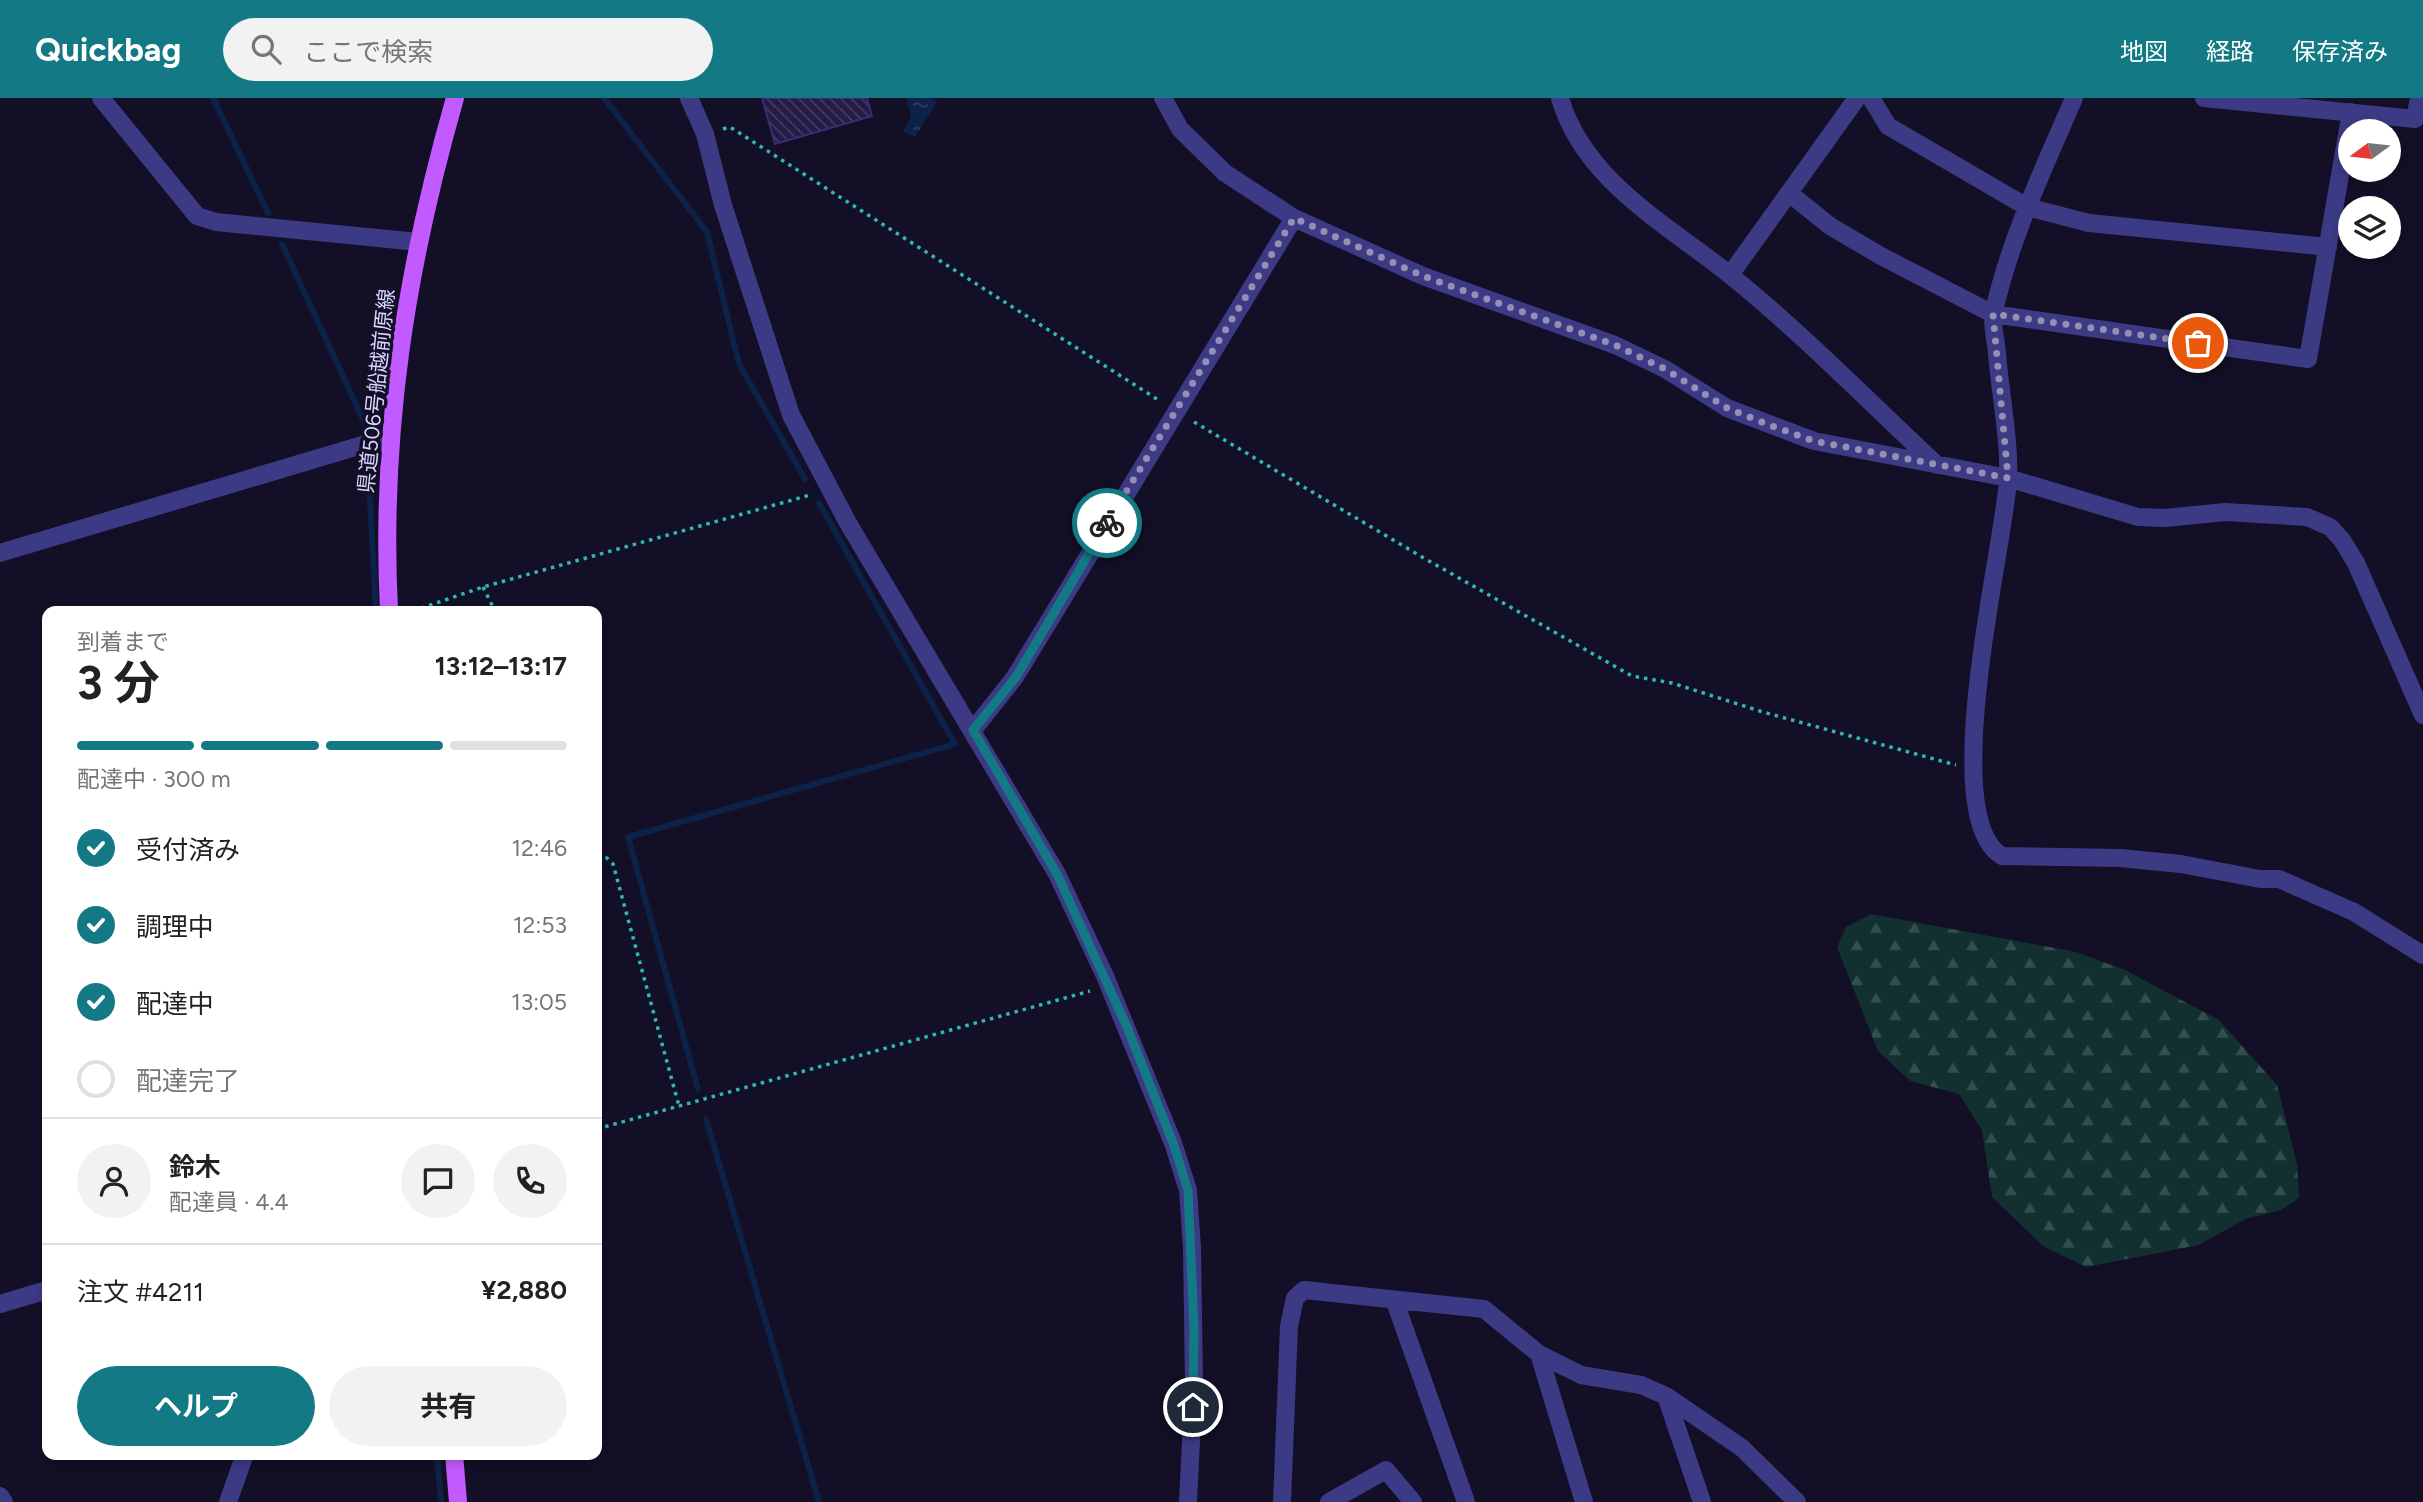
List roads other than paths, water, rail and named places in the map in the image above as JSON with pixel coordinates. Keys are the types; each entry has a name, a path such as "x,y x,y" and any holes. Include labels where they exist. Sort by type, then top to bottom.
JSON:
{"main road":[{"name":"県道506号船越前原線","path":"389,606 385,531 389,437 400,335 418,242 455,98"},
{"path":"454,1460 458,1502"}],"street":[{"path":"101,98 197,216 216,222 418,242"},
{"path":"689,98 705,134 775,370 791,415 830,489 1057,874 1154,1090 1188,1190 1194,1328 1188,1502"},
{"path":"1163,98 1180,129 1225,173 1294,218 1423,276 1615,345 1665,369 1727,408 1769,425 1814,441 2008,478 2138,517 2165,518 2237,512 2320,521 2342,540 2356,563 2423,715"},
{"path":"1560,98 1585,149 1616,187 1730,275 1937,466"},
{"path":"1730,275 1857,98"},
{"path":"1871,98 1888,126 2027,207 2089,223 2328,247"},
{"path":"2074,98 2027,207 1993,314 2008,478 1982,651 1975,770 1977,813 1983,831 1993,849 2002,856 2120,858 2181,864 2260,879 2279,879 2354,912 2423,955"},
{"path":"2204,98 2415,119 2419,98"},
{"path":"1788,193 1830,226 1881,256 1993,314 2308,359 2351,112"},
{"path":"973,730 1016,677 1294,218"},
{"path":"0,553 389,437"},
{"path":"1282,1502 1289,1326 1295,1298 1304,1290 1395,1302 1483,1309 1539,1354 1581,1375 1641,1385 1666,1396 1742,1448 1797,1502"},
{"path":"0,1304 42,1291"},
{"path":"1395,1302 1466,1502"},
{"path":"1539,1354 1584,1502"},
{"path":"1666,1396 1702,1502"},
{"path":"228,1502 243,1460"},
{"path":"1329,1502 1386,1470 1413,1502"},
{"path":"0,1496 4,1502"}],"water":[{"path":"906,98 930,98 937,102 915,137 903,131 911,117"}],"waterway":[{"path":"213,98 268,213"},
{"path":"604,98 707,232 739,364 805,479"},
{"path":"282,244 366,426 376,606"},
{"path":"698,1089 628,837 955,744 819,503"},
{"path":"706,1119 819,1502"},
{"path":"438,1460 441,1502"}]}
